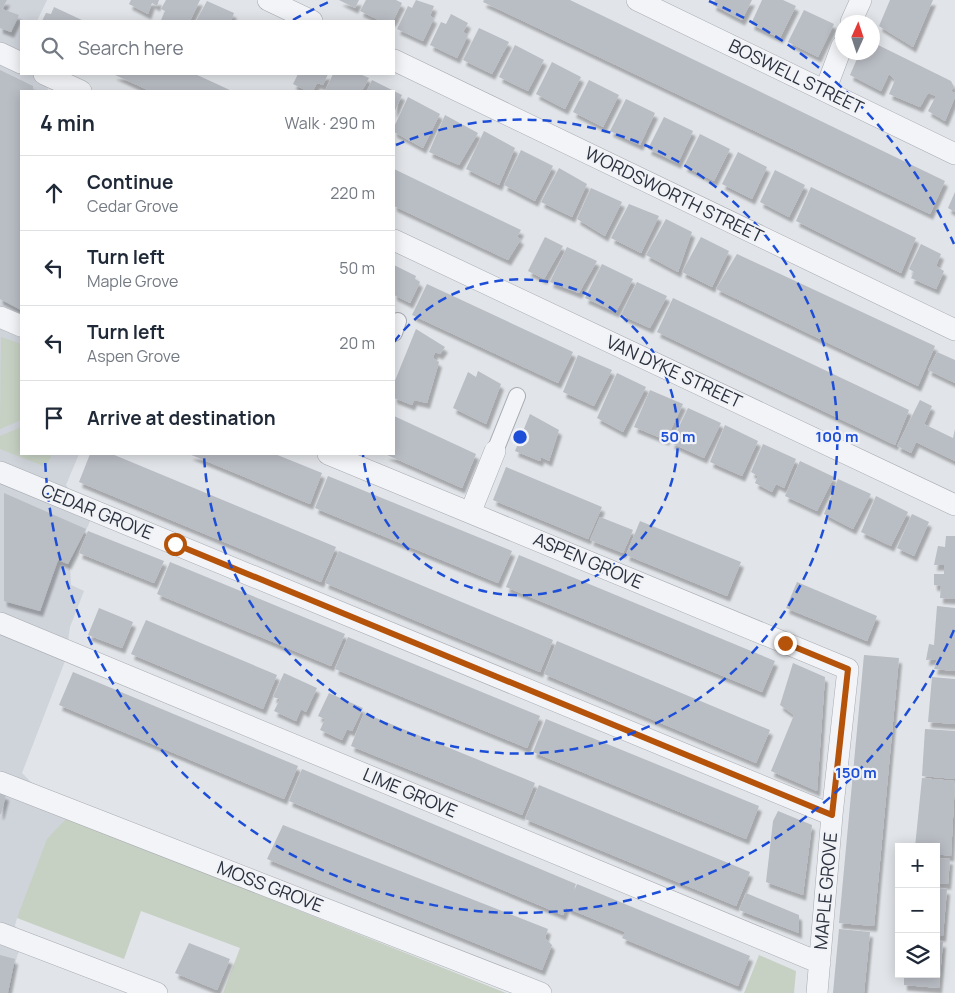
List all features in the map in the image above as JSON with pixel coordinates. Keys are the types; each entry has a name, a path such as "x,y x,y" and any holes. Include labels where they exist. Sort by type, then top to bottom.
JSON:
{"street":[{"path":"268,0 310,20"},
{"name":"BOSWELL STREET","path":"637,0 955,154"},
{"path":"854,15 861,0"},
{"path":"0,53 20,63"},
{"name":"WORDSWORTH STREET","path":"395,60 955,330"},
{"path":"825,91 837,60"},
{"path":"46,75 79,90"},
{"name":"VAN DYKE STREET","path":"395,240 955,505"},
{"path":"0,317 20,326"},
{"path":"471,511 517,396"},
{"name":"ASPEN GROVE","path":"339,456 848,669"},
{"name":"CEDAR GROVE","path":"0,472 832,815"},
{"name":"LIME GROVE","path":"0,623 820,963"},
{"name":"MAPLE GROVE","path":"817,993 832,815 848,669"},
{"name":"MOSS GROVE","path":"0,782 541,993"},
{"path":"0,934 157,993"}],"shaded area":[{"path":"0,0 47,0 37,20 20,20 20,75 40,75 48,90 20,90 20,455 79,455 66,485 90,521 70,567 71,585 84,591 70,627 65,661 22,773 67,818 17,918 15,925 21,948 17,956 9,993 0,993"}],"green space":[{"path":"1,337 20,344 20,420 0,429"},
{"path":"20,427 20,455 52,455 46,467 0,449 0,436"},
{"path":"67,818 506,993 223,993 240,948 141,911 124,959 17,918 47,839"},
{"path":"759,955 796,971 794,993 744,993"}],"building":[{"path":"0,0 7,0 2,9 19,15 11,32 0,28"},
{"path":"131,0 159,0 157,6 152,3 148,14 129,4"},
{"path":"166,0 200,0 190,20 161,20 165,11 161,9"},
{"path":"339,0 359,0 355,8"},
{"path":"366,0 396,0 402,3 394,20 379,20 360,11"},
{"path":"416,0 434,6 430,16 434,18 423,41 397,29 408,6 412,8"},
{"path":"484,0 570,0 945,181 930,214 483,2"},
{"path":"715,0 752,0 742,20 713,5"},
{"path":"762,0 783,0 796,6 780,38 751,24"},
{"path":"890,0 933,0 913,47 880,27"},
{"path":"207,1 234,13 231,20 197,20"},
{"path":"54,7 82,20 42,20 46,13 51,14"},
{"path":"804,10 834,24 818,57 788,42"},
{"path":"451,14 468,23 463,32 468,35 457,58 430,45 441,22 446,24"},
{"path":"479,28 509,42 492,74 463,60"},
{"path":"515,45 544,60 528,91 499,77"},
{"path":"880,46 951,81 954,87 951,91 955,93 955,97 945,121 928,111 936,96 928,93 920,107 889,94 895,80 889,74 881,91 850,75 857,60 880,60"},
{"path":"552,62 581,77 565,109 536,94"},
{"path":"0,70 33,86 33,90 20,90 20,309 0,299"},
{"path":"115,75 197,75 230,90 148,90"},
{"path":"298,75 328,75 323,85 317,83 314,90 305,90 293,84"},
{"path":"333,75 362,75 369,78 363,90 325,90"},
{"path":"372,80 392,90 367,90"},
{"path":"589,80 619,95 603,127 573,112"},
{"path":"395,92 402,95 395,111"},
{"path":"408,97 440,114 423,148 395,133 395,125"},
{"path":"626,99 655,113 640,145 610,131"},
{"path":"445,115 478,133 459,165 429,152"},
{"path":"664,117 693,131 678,163 648,149"},
{"path":"484,131 515,148 499,185 466,169"},
{"path":"700,134 730,149 714,181 684,166"},
{"path":"521,150 553,166 535,201 504,185"},
{"path":"738,152 767,167 752,199 722,184"},
{"path":"559,168 587,184 572,217 541,202"},
{"path":"395,169 521,230 517,237 521,239 508,260 395,206"},
{"path":"775,170 805,185 789,217 760,202"},
{"path":"811,187 916,238 901,273 796,221"},
{"path":"591,188 622,202 605,236 577,219"},
{"path":"955,192 955,212 948,208"},
{"path":"629,204 659,216 641,253 611,238"},
{"path":"666,219 692,232 678,272 646,255"},
{"path":"545,237 563,246 544,279 528,271"},
{"path":"701,237 729,251 712,287 682,272"},
{"path":"921,244 941,254 936,266 944,271 936,289 911,278 914,272 909,269"},
{"path":"567,247 597,261 579,293 550,282"},
{"path":"737,254 935,346 918,386 716,289"},
{"path":"602,264 633,279 616,312 585,298"},
{"path":"395,266 416,276 415,279 420,282 410,303 395,296"},
{"path":"637,282 667,296 650,328 621,315"},
{"path":"427,284 573,352 558,383 412,315"},
{"path":"673,298 909,410 895,445 657,332"},
{"path":"416,329 445,347 440,354 435,352 433,358 439,362 427,403 414,400 412,405 395,398 395,381"},
{"path":"937,352 955,360 955,383 928,370"},
{"path":"578,355 612,370 594,406 563,392"},
{"path":"478,371 501,384 486,424 453,408 468,372 476,377"},
{"path":"617,373 646,387 623,432 597,418"},
{"path":"650,390 683,404 666,440 634,427"},
{"path":"920,400 932,406 924,424 953,438 955,429 955,461 916,442 911,453 897,446"},
{"path":"688,408 721,423 704,458 671,443"},
{"path":"530,414 559,430 549,461 541,457 540,461 515,451"},
{"path":"395,416 476,454 462,488 387,455 395,455"},
{"path":"725,425 758,441 742,476 710,462"},
{"path":"763,444 796,459 784,488 776,484 772,492 755,483 758,476 751,472"},
{"path":"90,455 114,455 336,547 321,582 79,482"},
{"path":"191,455 277,455 322,473 310,504"},
{"path":"800,461 834,477 817,511 785,496"},
{"path":"506,467 602,507 588,539 493,500"},
{"path":"328,476 512,551 498,583 315,508"},
{"path":"838,479 871,494 853,529 824,514"},
{"path":"4,493 86,529 68,564 58,560 40,611 4,601"},
{"path":"876,496 908,512 891,546 861,532"},
{"path":"912,514 929,522 914,556 897,548"},
{"path":"600,517 633,530 623,553 590,540"},
{"path":"640,521 741,562 727,596 626,555"},
{"path":"88,531 164,561 154,583 79,553"},
{"path":"946,536 955,536 955,599 940,598 941,586 934,585 934,574 944,574 944,565 934,565 938,546 945,547"},
{"path":"339,551 553,640 540,672 325,583"},
{"path":"519,555 775,661 762,692 506,587"},
{"path":"170,562 345,634 331,666 157,594"},
{"path":"797,582 877,616 867,641 786,608"},
{"path":"937,606 955,608 955,671 934,669 937,659 926,660 929,644 934,645"},
{"path":"99,608 133,622 122,648 88,635"},
{"path":"146,620 277,675 263,709 131,654"},
{"path":"348,637 540,716 527,748 335,669"},
{"path":"557,641 770,730 756,763 544,674"},
{"path":"864,655 899,658 874,926 839,923"},
{"path":"793,663 825,677 817,791 771,771 794,715 780,705"},
{"path":"73,672 298,766 284,799 59,705"},
{"path":"284,673 317,688 306,712 301,709 296,721 274,711 280,699 273,697"},
{"path":"932,677 955,679 955,724 928,722"},
{"path":"329,693 363,708 352,731 347,729 342,740 320,730 325,719 318,716"},
{"path":"364,713 535,783 522,815 351,746"},
{"path":"546,719 759,806 746,839 533,752"},
{"path":"925,729 955,731 955,779 922,776"},
{"path":"302,769 576,884 563,915 289,801"},
{"path":"922,778 955,781 951,856 940,855 940,843 915,843"},
{"path":"539,785 750,872 736,906 525,819"},
{"path":"0,793 6,795 1,814 0,814"},
{"path":"778,811 812,825 803,895 766,882 773,821"},
{"path":"283,825 548,929 545,938 552,945 542,970 267,859"},
{"path":"940,858 950,859 948,884 940,883"},
{"path":"577,884 750,956 738,986 622,938 625,932 567,908"},
{"path":"940,888 947,889 943,936 940,936"},
{"path":"746,893 799,915 799,933 739,910"},
{"path":"839,929 870,932 864,993 833,993"},
{"path":"940,942 943,942 940,976"},
{"path":"189,943 230,959 217,990 175,973"},
{"path":"0,955 15,959 8,993 0,993"},
{"path":"904,978 940,978 939,988 904,985"}],"route":[{"path":"175,544 832,815 848,669 785,643"}]}
